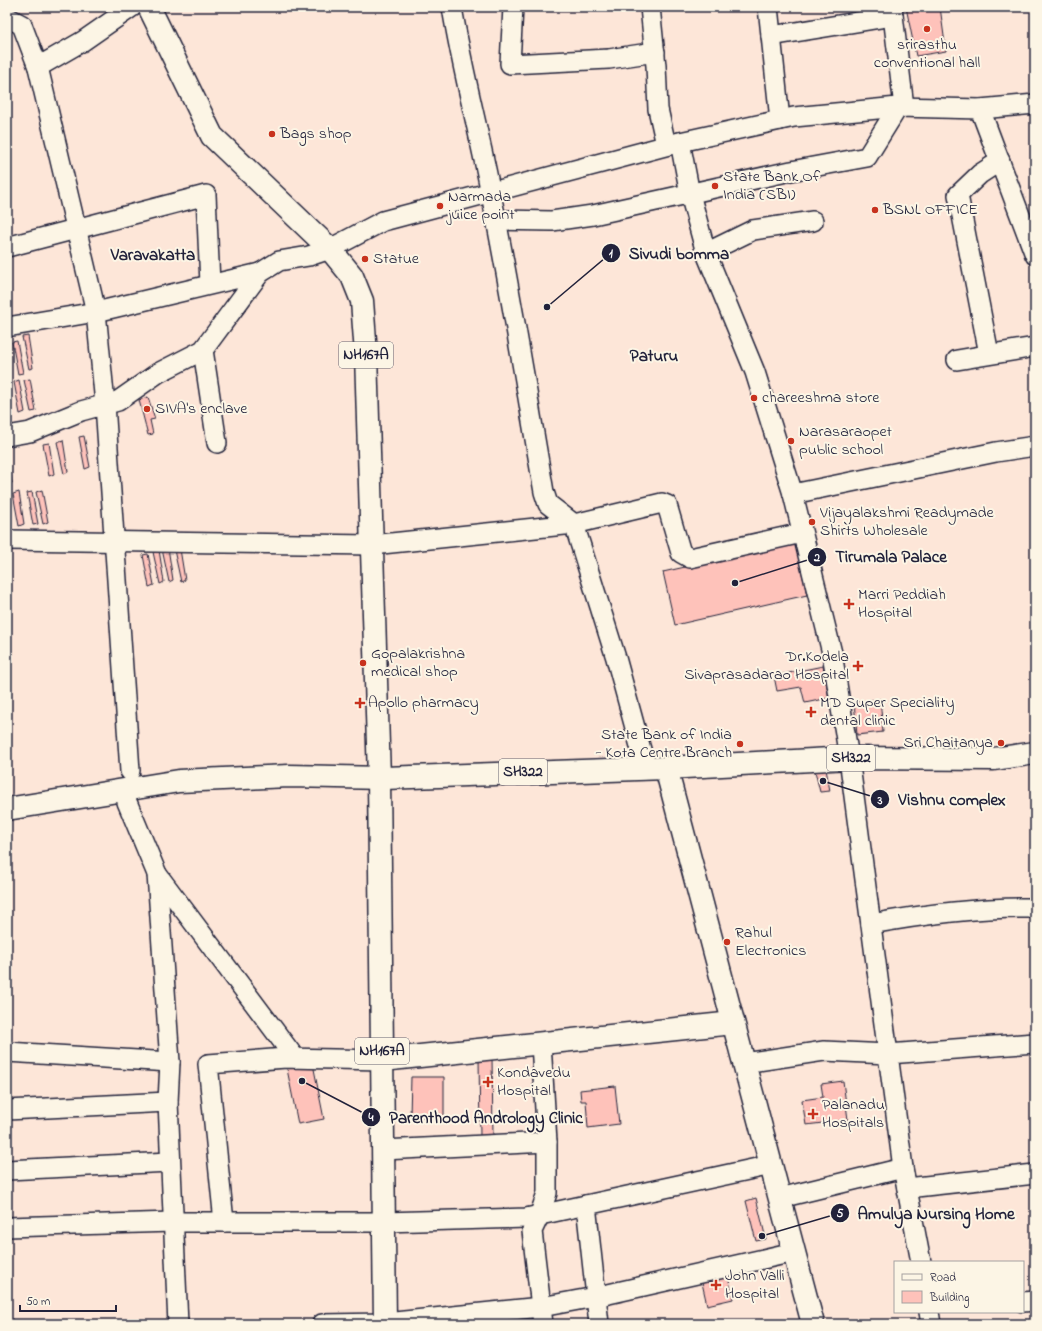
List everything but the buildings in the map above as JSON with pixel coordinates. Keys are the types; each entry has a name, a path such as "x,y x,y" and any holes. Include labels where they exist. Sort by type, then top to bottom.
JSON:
{"main road":[{"name":"NH167A","path":"149,7 212,136 330,249 352,276 362,301 366,354 379,778 385,1323"},
{"name":"SH322","path":"379,778 656,768 849,758 994,759 1035,753"},
{"path":"656,768 733,1023 813,1324"},
{"path":"7,809 179,781 288,776 379,778"},
{"path":"382,1060 733,1023"}],"street":[{"path":"38,67 83,41 132,7"},
{"path":"452,7 459,54 491,192 544,492 548,504 574,524 616,658 656,768"},
{"path":"513,7 510,64 609,59 655,52"},
{"path":"650,7 655,52 658,109 673,143 690,194 706,253 755,372 793,494 832,653 849,758 903,1168 921,1261"},
{"path":"768,7 780,120"},
{"path":"496,220 552,221 586,216 791,171 867,157 901,107 893,11 771,36"},
{"path":"7,17 22,25 38,67 96,312 105,404 130,771"},
{"path":"7,327 96,312 260,273 279,261 309,256 330,249 383,221 673,143 780,120 901,107 980,109 1035,104"},
{"path":"980,109 1033,245"},
{"path":"989,354 958,195 980,174 1000,161"},
{"path":"7,246 206,195 210,284"},
{"path":"706,253 753,230 813,221"},
{"path":"7,436 30,432 81,411 118,401 158,373 203,350 260,273"},
{"path":"957,360 1035,347"},
{"path":"203,350 217,443"},
{"path":"793,494 996,452 1035,446"},
{"path":"7,540 372,545 574,524 662,503 667,505 681,553 690,558 802,533"},
{"path":"127,802 157,874 295,1058"},
{"path":"157,874 170,1062 168,1102 178,1324"},
{"path":"871,924 952,912 1010,907 1035,908"},
{"path":"541,1043 547,1142 547,1192 540,1214 532,1231 542,1315"},
{"path":"744,1063 824,1051 888,1054 1035,1043"},
{"path":"7,1052 170,1062"},
{"path":"224,1222 208,1064 295,1058 382,1060"},
{"path":"7,1110 168,1102"},
{"path":"383,1150 547,1142"},
{"path":"7,1170 170,1162"},
{"path":"7,1227 174,1222 384,1222 526,1218 771,1165"},
{"path":"780,1198 903,1168"},
{"path":"907,1188 1035,1174"},
{"path":"586,1206 599,1324"},
{"path":"322,1324 385,1323 542,1315 595,1297 794,1252"},
{"path":"1024,1302 1035,1301"}],"place":[{"name":"srirasthu conventional hall","path":"927,29"},
{"name":"Bags shop","path":"272,134"},
{"name":"State Bank Of India (SBI)","path":"715,186"},
{"name":"Narmada juice point","path":"440,206"},
{"name":"BSNL OFFICE","path":"875,210"},
{"name":"Statue","path":"365,259"},
{"name":"Sivudi bomma","path":"547,307"},
{"name":"chareeshma store","path":"754,398"},
{"name":"SIVA's enclave","path":"147,409"},
{"name":"Narasaraopet public school","path":"791,441"},
{"name":"Vijayalakshmi Readymade Shirts Wholesale","path":"812,522"},
{"name":"Tirumala Palace","path":"735,583"},
{"name":"Marri Peddiah Hospital","path":"849,604"},
{"name":"Gopalakrishna medical shop","path":"363,663"},
{"name":"Dr.Kodela Sivaprasadarao Hospital","path":"858,666"},
{"name":"Apollo pharmacy","path":"360,703"},
{"name":"MD Super Speciality dental clinic","path":"811,712"},
{"name":"Sri Chaitanya","path":"1001,743"},
{"name":"State Bank of India - Kota Centre Branch","path":"740,744"},
{"name":"Vishnu complex","path":"823,781"},
{"name":"Rahul Electronics","path":"727,942"},
{"name":"Parenthood Andrology Clinic","path":"302,1081"},
{"name":"Kondavedu Hospital","path":"488,1082"},
{"name":"Palanadu Hospitals","path":"813,1114"},
{"name":"Amulya Nursing Home","path":"762,1236"},
{"name":"John Valli Hospital","path":"716,1285"}],"district":[{"name":"Varavakatta","path":"153,255"},
{"name":"Paturu","path":"654,356"}]}
